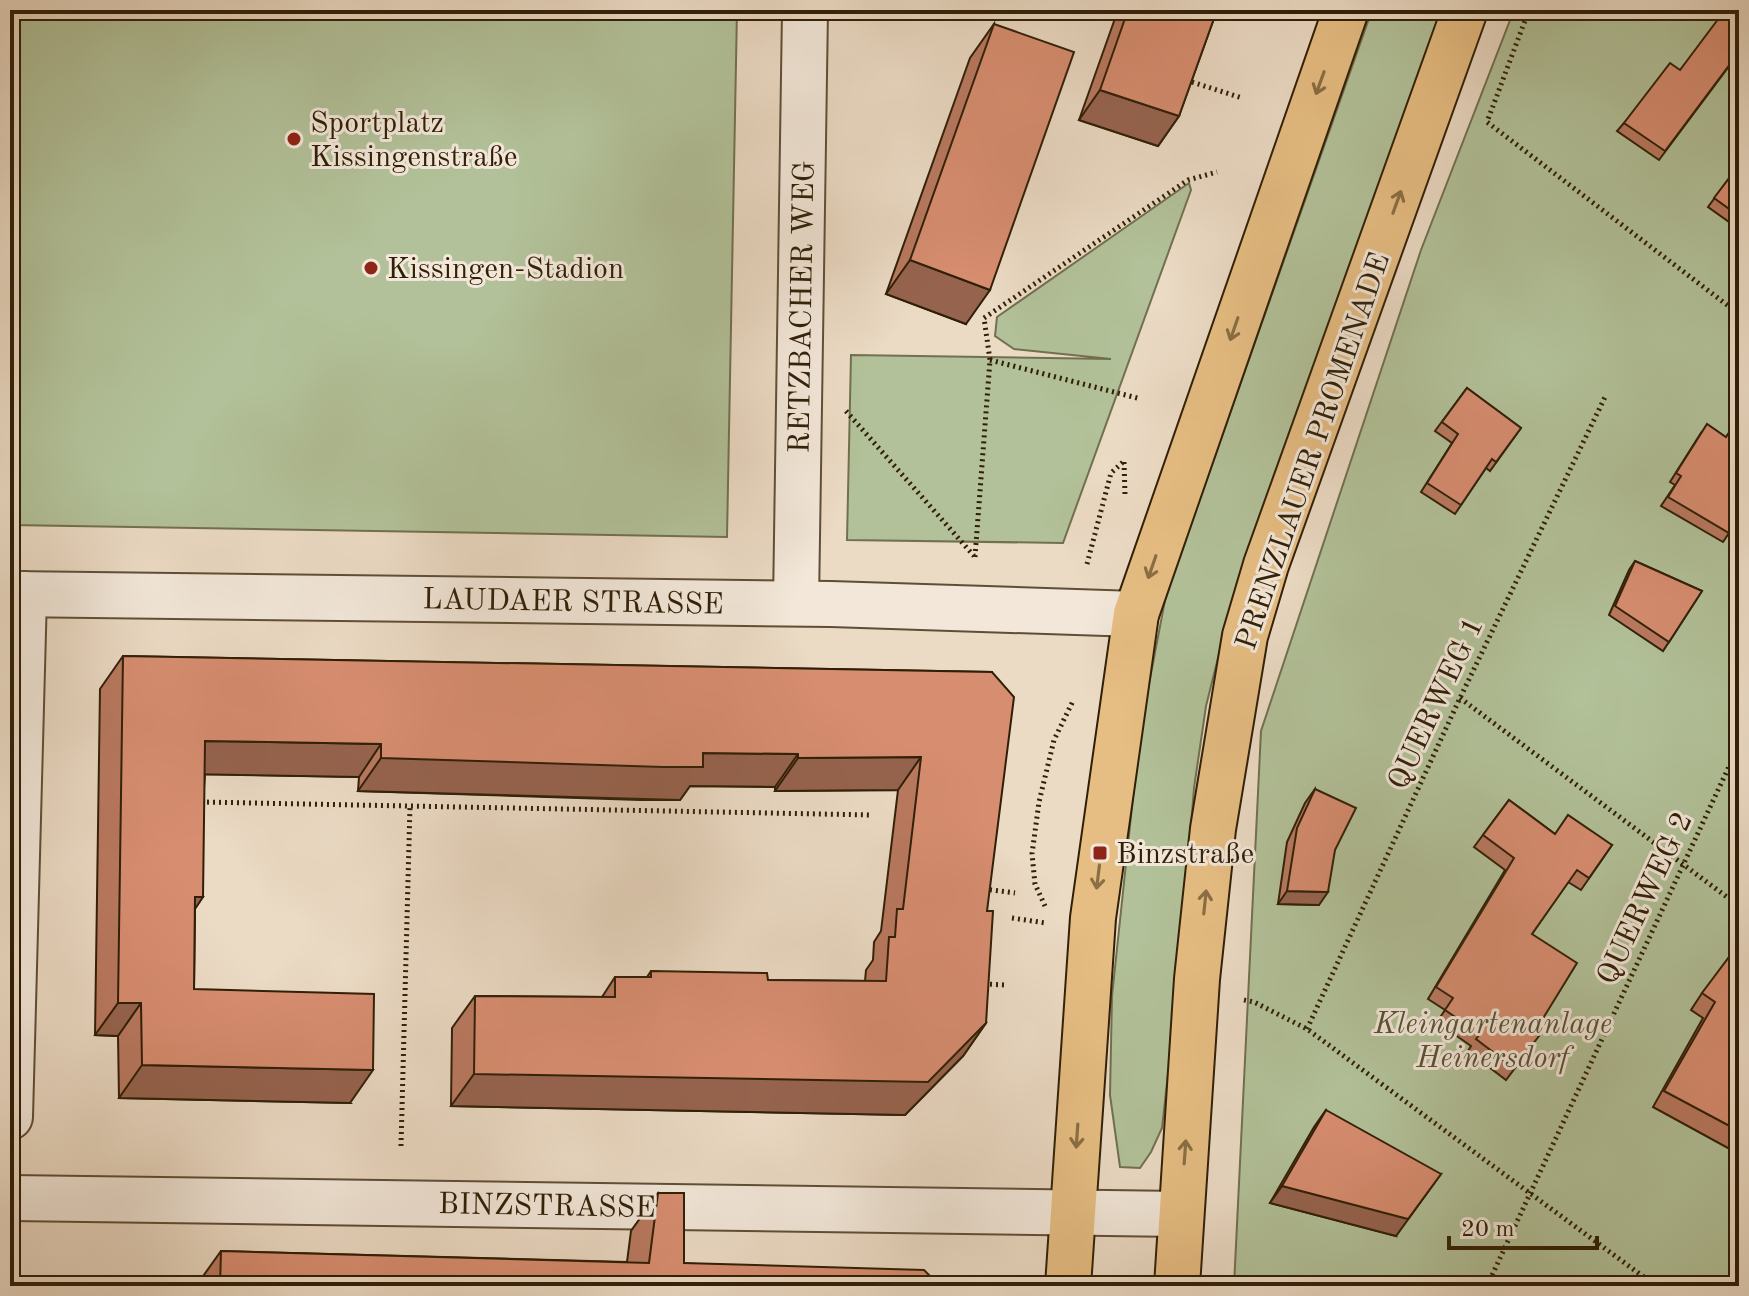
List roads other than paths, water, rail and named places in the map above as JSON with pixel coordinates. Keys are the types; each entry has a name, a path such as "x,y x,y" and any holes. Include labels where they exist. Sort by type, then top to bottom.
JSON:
{"main road":[{"path":"1068,1286 1093,918 1136,614 1346,10"},
{"name":"PRENZLAUER PROMENADE","path":"1177,1286 1197,979 1213,829 1245,636 1271,550 1465,10"}],"street":[{"name":"RETZBACHER WEG","path":"796,603 805,10"},
{"name":"LAUDAER STRASSE","path":"17,594 796,603 1136,614"},
{"path":"10,1117 17,594"},
{"name":"BINZSTRASSE","path":"10,1198 1180,1214"}],"place":[{"name":"Sportplatz Kissingenstraße","path":"294,139"},
{"name":"Kissingen-Stadion","path":"371,268"},
{"name":"Binzstraße","path":"1100,853"}],"park label":[{"name":"Kleingartenanlage Heinersdorf","path":"1493,1040"}]}
